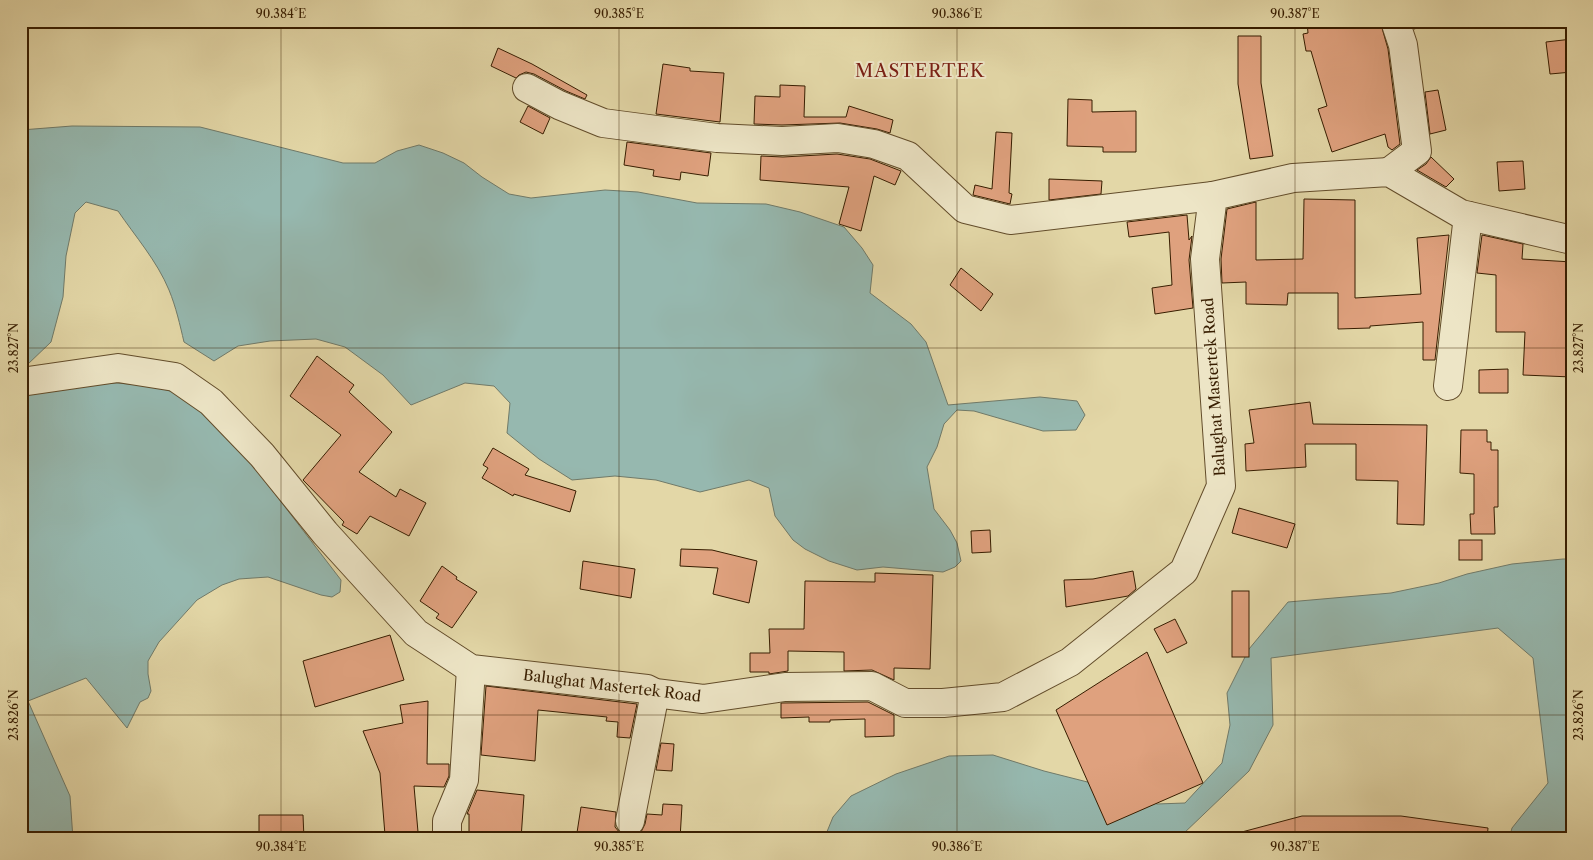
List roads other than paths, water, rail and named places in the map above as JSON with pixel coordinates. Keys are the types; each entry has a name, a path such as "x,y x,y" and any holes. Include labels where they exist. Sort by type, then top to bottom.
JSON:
{"street":[{"path":"1389,172 1416,151 1403,45 1395,21"},
{"path":"527,88 559,105 603,123 717,138 782,141 838,138 874,144 908,156 965,209 1010,220 1213,196 1292,178 1389,172 1461,214 1572,240"},
{"name":"Balughat Mastertek Road","path":"21,382 118,368 175,377 211,402 262,455 325,533 416,632 471,669 647,689 655,693 703,699 785,687 872,686 905,703 943,703 1003,697 1070,662 1184,571 1220,486 1205,259 1213,196"},
{"path":"1448,386 1468,216"},
{"path":"446,839 447,821 464,780 471,669"},
{"path":"630,821 655,693"}],"water":[{"path":"72,126 200,127 343,163 375,163 397,151 419,145 464,163 509,194 531,198 605,190 638,192 697,203 766,204 800,212 844,227 862,248 873,265 870,293 911,324 926,342 948,405 1040,397 1077,401 1085,415 1076,430 1043,431 974,411 957,410 944,424 937,447 927,467 934,509 957,543 961,561 955,567 943,572 883,567 857,570 829,561 805,549 793,540 775,516 769,488 749,480 700,492 656,480 615,476 572,480 539,459 507,433 510,403 494,386 465,383 411,405 383,375 345,347 316,339 270,341 238,346 214,361 184,342 174,303 164,279 118,211 86,202 75,213 66,256 63,297 51,342 27,365 21,366 21,130"},
{"path":"116,383 154,386 192,398 220,422 341,580 340,592 332,597 321,595 268,577 239,579 222,585 197,600 159,642 148,661 151,691 148,698 140,702 127,728 86,678 28,701 70,796 73,839 21,839 21,393 70,386"},
{"path":"1572,559 1572,839 1509,839 1512,828 1548,783 1533,658 1498,628 1271,658 1273,725 1249,771 1182,835 1175,839 824,839 833,817 851,796 896,774 949,756 993,755 1044,771 1131,793 1157,804 1185,803 1222,763 1230,725 1227,693 1249,649 1288,602 1391,593 1512,564"}],"district":[{"name":"MASTERTEK","path":"920,71"}]}
